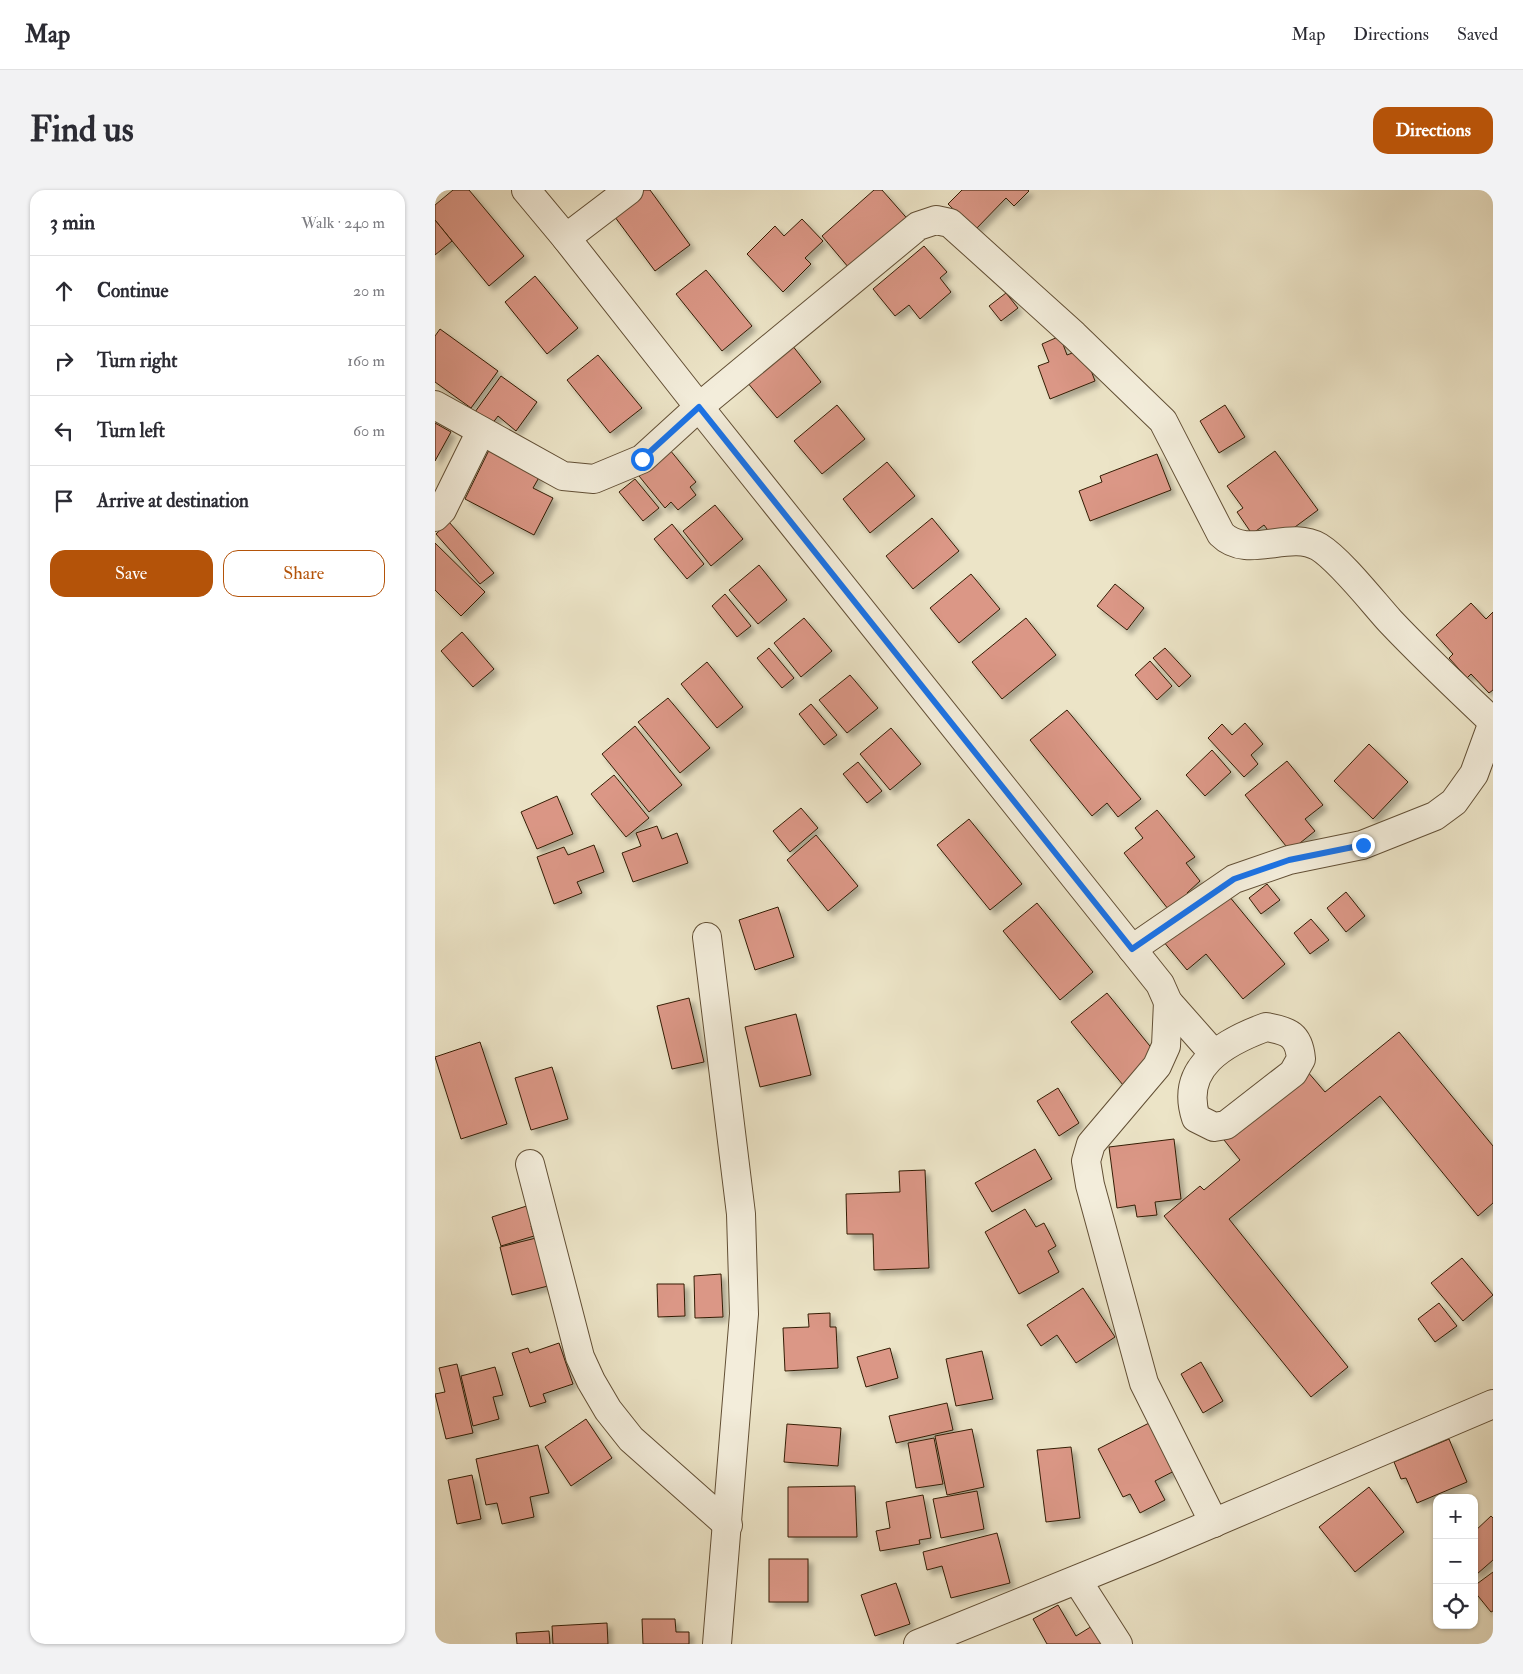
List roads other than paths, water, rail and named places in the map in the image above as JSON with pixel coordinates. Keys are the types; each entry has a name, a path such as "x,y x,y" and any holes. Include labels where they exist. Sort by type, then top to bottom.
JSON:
{"street":[{"path":"526,190 1160,984 1168,1002 1214,1054"},
{"path":"566,238 629,190"},
{"path":"435,406 563,476 594,479 642,459 699,407 918,226 936,220 950,223 1074,335 1163,421 1221,534 1227,540 1240,546 1307,542 1327,553 1412,645 1493,722 1475,774 1454,802 1435,816 1363,845 1289,860 1234,879 1132,949"},
{"path":"435,517 442,510 481,431"},
{"path":"707,937 742,1234 744,1314 717,1644"},
{"path":"1168,1002 1166,1046 1157,1066 1091,1144 1086,1161 1090,1185 1144,1383 1214,1523"},
{"path":"530,1164 580,1357 591,1381 608,1410 631,1438 727,1525"},
{"path":"918,1644 1214,1523 1493,1404"},
{"path":"1077,1580 1118,1644"}]}
